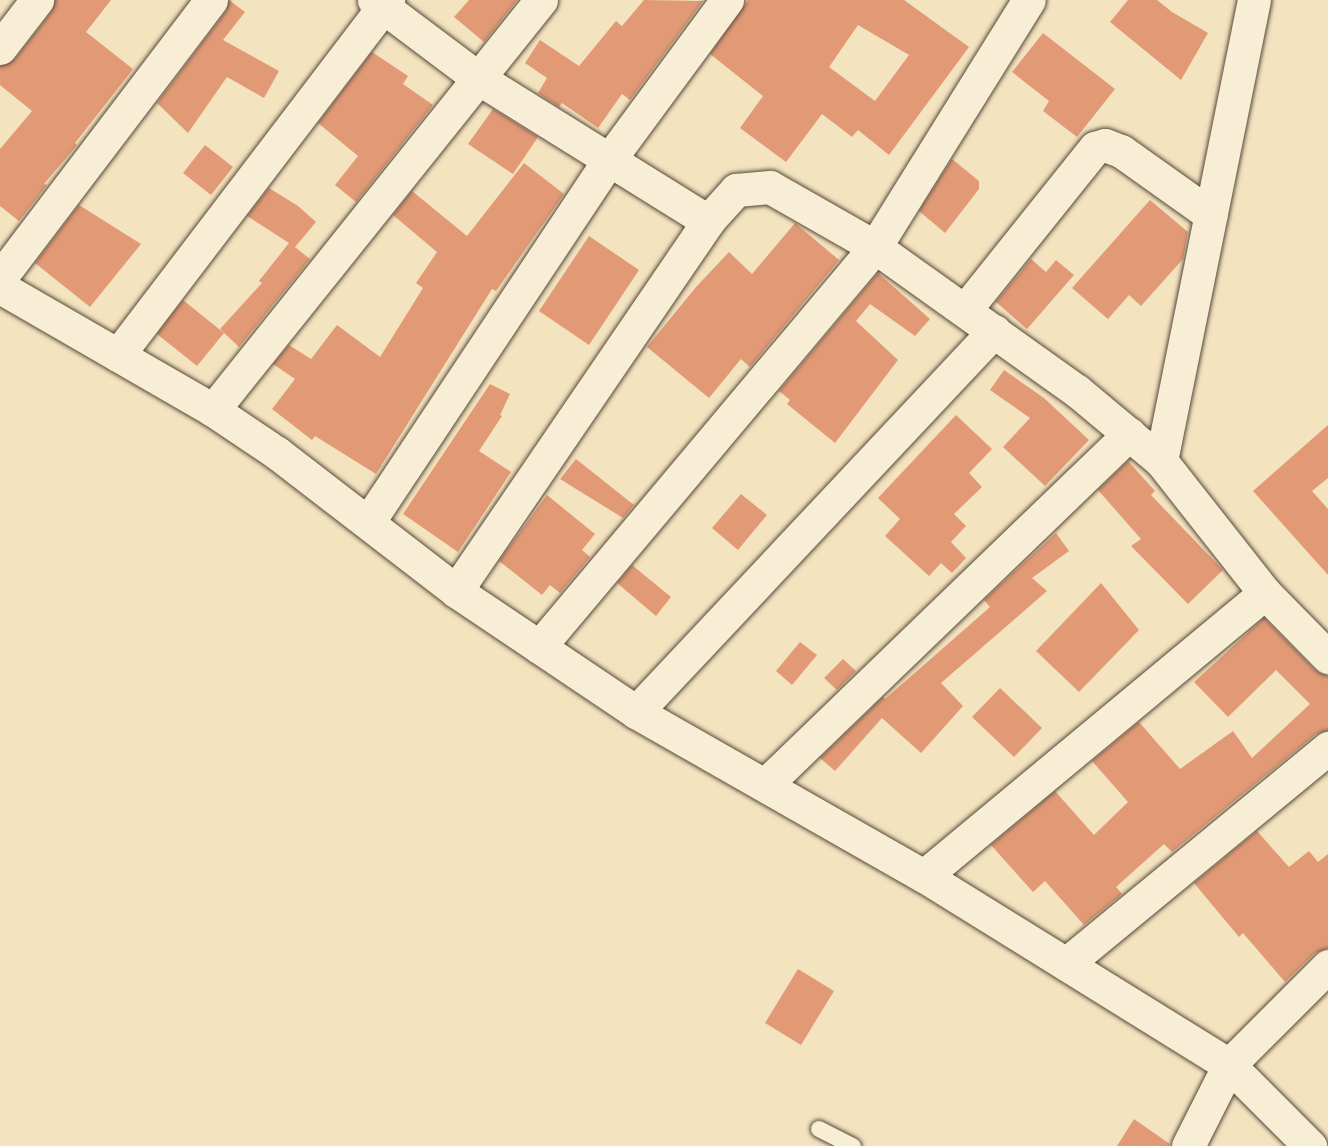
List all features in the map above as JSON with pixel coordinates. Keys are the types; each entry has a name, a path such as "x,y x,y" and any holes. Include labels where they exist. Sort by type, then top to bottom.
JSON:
{"street":[{"path":"0,48 37,0"},
{"path":"0,278 211,0"},
{"path":"213,410 541,0"},
{"path":"369,521 609,159 727,0"},
{"path":"539,647 875,247 1029,0"},
{"path":"1161,460 1254,0"},
{"path":"118,355 382,2 478,78 708,220"},
{"path":"965,310 1095,148 1105,145 1121,151 1211,215"},
{"path":"456,591 708,220 736,190 770,187 875,247 1077,391 1161,460 1266,593 1328,657"},
{"path":"0,287 213,410 278,453 369,521 456,591 636,712 924,876 1229,1065 1310,1146"},
{"path":"636,712 994,331"},
{"path":"765,785 1129,434"},
{"path":"924,876 1266,593"},
{"path":"1066,964 1328,748"},
{"path":"1188,1146 1229,1065 1328,966"}],"lane":[{"path":"819,1130 853,1146"}],"building":[{"path":"55,0 111,0 86,32 133,69 75,143 77,145 44,184 47,185 19,221 0,206 0,149 32,111 0,85 0,66 15,59 52,11"},
{"path":"229,0 245,12 223,40 279,71 264,98 227,77 188,133 157,103 226,11"},
{"path":"469,0 517,0 484,42 454,17"},
{"path":"644,0 703,1 630,100 622,94 598,128 562,103 559,107 538,93 547,78 525,63 540,40 579,66 616,21 622,26"},
{"path":"748,0 904,0 969,47 889,155 858,130 852,137 822,114 786,162 740,128 763,96 710,54","holes":["858,25 909,55 875,101 829,67"]},
{"path":"1128,0 1157,0 1172,12 1208,33 1181,80 1110,22"},
{"path":"1043,33 1115,89 1077,137 1043,111 1049,101 1012,72"},
{"path":"372,52 408,76 403,84 433,105 356,202 335,185 358,156 318,123"},
{"path":"493,109 538,137 513,174 468,144"},
{"path":"205,145 233,167 211,195 183,173"},
{"path":"952,159 979,181 979,189 945,233 919,211"},
{"path":"524,163 564,194 496,291 492,289 376,474 315,436 312,440 272,409 295,379 273,364 289,345 311,359 337,325 380,357 423,288 416,283 437,252 393,215 412,191 467,236"},
{"path":"269,188 298,206 316,222 295,247 310,259 239,347 220,329 262,283 259,281 289,243 247,216"},
{"path":"1150,200 1188,232 1183,259 1141,306 1129,295 1108,319 1072,288"},
{"path":"79,205 141,244 90,307 35,263"},
{"path":"795,223 839,260 750,367 741,359 709,398 647,347 696,287 729,252 752,274"},
{"path":"589,236 639,270 589,345 539,311"},
{"path":"1031,259 1046,272 1056,260 1074,275 1027,329 996,302"},
{"path":"878,273 930,319 915,336 870,304 856,321 898,360 835,443 787,404 790,400 779,391"},
{"path":"183,300 224,333 197,366 157,334"},
{"path":"1004,370 1044,398 1089,440 1045,486 1003,447 1030,418 990,390"},
{"path":"490,384 510,394 500,415 502,416 479,451 511,472 458,552 403,514"},
{"path":"956,415 992,449 969,473 982,487 954,514 966,526 951,542 966,558 952,573 941,563 929,576 885,536 900,519 878,498"},
{"path":"1328,425 1328,478 1312,491 1328,509 1328,575 1253,491"},
{"path":"576,459 634,505 623,518 560,479"},
{"path":"1128,461 1155,491 1151,495 1223,570 1188,604 1131,546 1141,539 1098,490"},
{"path":"741,494 767,515 738,550 712,528"},
{"path":"547,495 595,534 582,550 590,557 560,593 550,585 542,595 499,561"},
{"path":"1056,533 1069,551 1032,578 1047,591 941,683 963,706 921,753 882,718 835,771 820,758 883,697 885,699 990,607 984,600"},
{"path":"632,565 671,597 656,616 617,583"},
{"path":"1101,583 1139,630 1079,692 1036,651"},
{"path":"1264,618 1315,670 1328,676 1328,730 1316,734 1172,852 1164,844 1116,887 1122,894 1084,925 1045,881 1033,892 991,845 1055,791 1094,835 1128,802 1092,761 1139,722 1180,769 1233,731 1252,758 1310,704 1276,670 1228,717 1194,682"},
{"path":"800,642 817,655 792,685 776,671"},
{"path":"843,659 856,671 837,690 824,678"},
{"path":"1000,688 1042,728 1014,757 972,717"},
{"path":"1257,831 1289,867 1309,851 1318,862 1328,854 1328,948 1315,953 1285,982 1243,933 1239,937 1194,883"},
{"path":"798,969 834,991 801,1045 765,1023"},
{"path":"1134,1119 1170,1144 1169,1146 1117,1146"}]}
